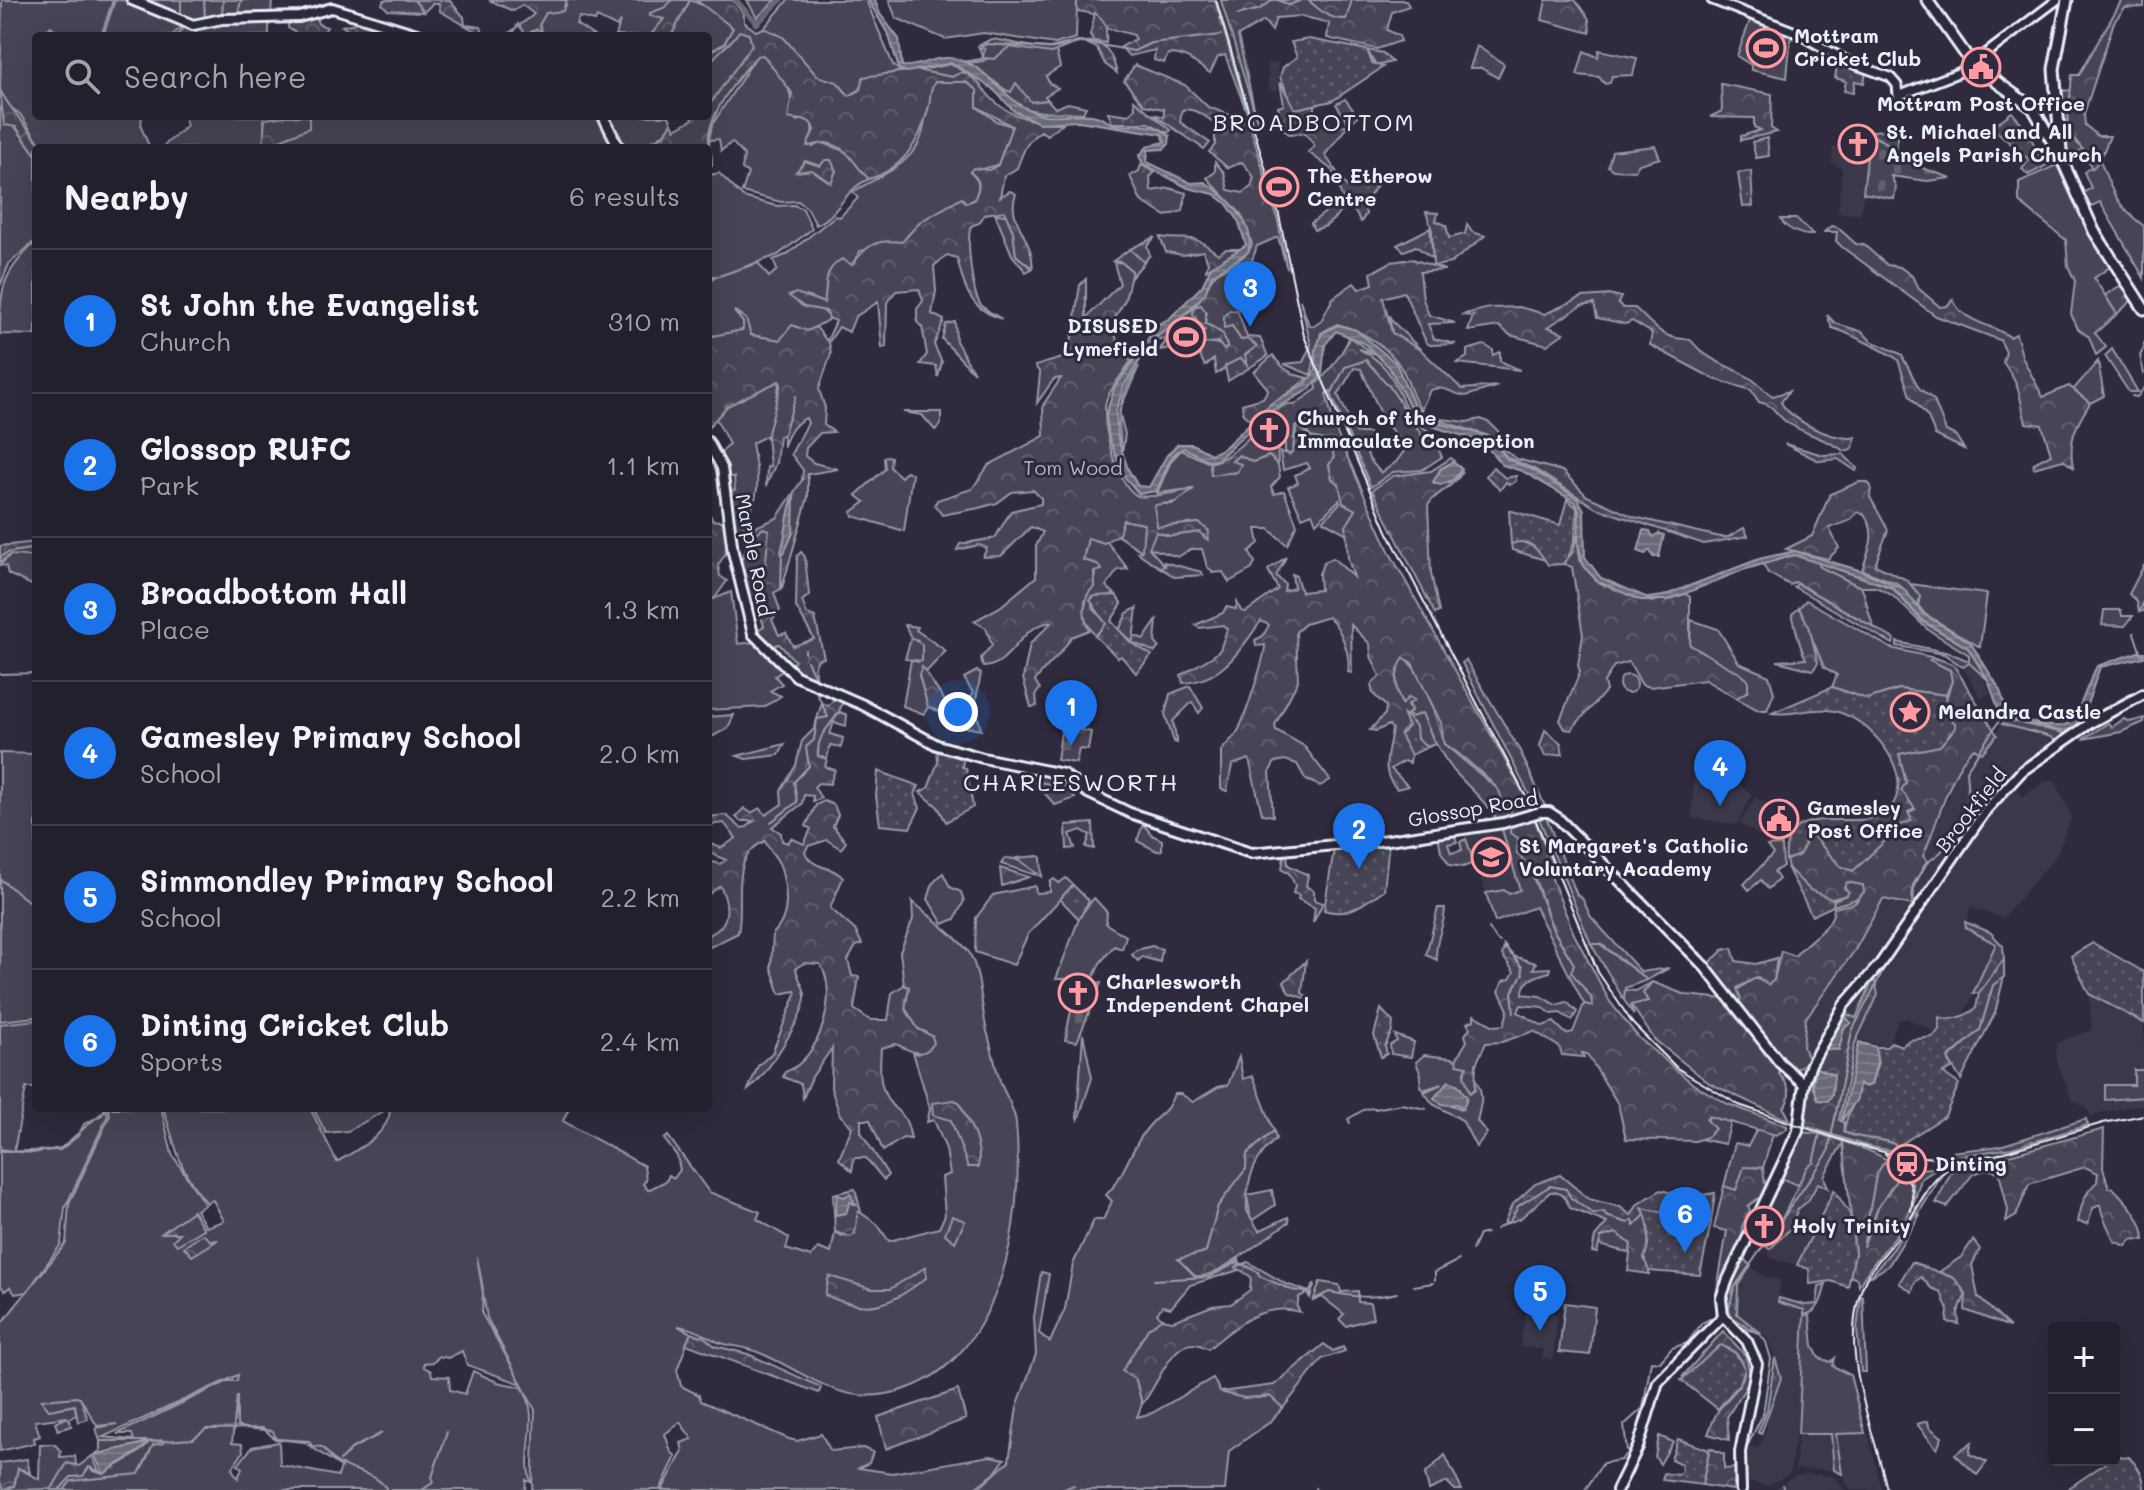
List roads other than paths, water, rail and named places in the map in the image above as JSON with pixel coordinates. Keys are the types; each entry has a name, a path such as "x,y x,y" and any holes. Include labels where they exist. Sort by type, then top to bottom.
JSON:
{"highway":[{"path":"1927,0 1973,65 2027,102 2057,152 2094,231 2144,309"},
{"path":"2057,152 2054,69 2067,0"}],"main road":[{"path":"132,0 193,25 222,19 299,17 332,8 410,32"},
{"path":"1712,0 1818,42 1851,63 1890,77 1898,87 1898,96 1973,65 2057,0"},
{"path":"605,120 617,144"},
{"name":"Marple Road","path":"712,449 722,468 732,548 752,631 794,675 937,745 1063,774 1088,793"},
{"name":"Brookfield","path":"1723,1316 1721,1298 1728,1279 1799,1129 1804,1084 1811,1064 1844,1005 1880,964 1994,800 2035,759 2144,694"},
{"name":"Glossop Road","path":"1088,793 1148,820 1251,853 1388,840 1503,823 1545,811 1576,835 1705,967 1780,1063 1804,1084"},
{"path":"1617,1490 1638,1447 1641,1428 1658,1382 1723,1316 1747,1341 1757,1364 1740,1452 1741,1490"}],"water":[{"path":"868,0 875,0 880,14 899,39 902,66 942,58 956,59 980,70 1009,97 1032,111 1047,115 1090,115 1115,124 1158,128 1170,136 1169,144 1164,149 1148,150 1147,162 1191,183 1205,182 1230,202 1244,221 1250,241 1248,252 1212,275 1205,294 1179,320 1153,339 1124,386 1116,411 1118,439 1128,469 1138,486 1149,487 1167,455 1178,444 1192,444 1211,454 1224,448 1270,404 1306,383 1316,369 1315,351 1322,333 1338,325 1356,330 1396,363 1414,405 1427,420 1489,436 1507,459 1535,471 1578,499 1584,510 1585,557 1601,578 1648,598 1663,596 1759,559 1795,551 1862,571 1903,588 1923,614 1970,642 1999,688 2008,714 2050,726 2070,722 2097,666 2138,652 2144,652 2144,657 2100,667 2083,716 2072,730 2059,731 2013,720 1998,708 1988,680 1968,648 1923,621 1892,587 1794,555 1743,570 1669,600 1640,600 1598,582 1584,567 1578,544 1579,510 1575,502 1522,471 1502,465 1483,442 1425,424 1416,418 1389,367 1365,344 1336,331 1325,345 1322,374 1310,389 1273,410 1217,460 1209,461 1184,448 1178,451 1156,491 1139,494 1123,475 1109,438 1106,415 1114,389 1158,324 1169,319 1202,286 1211,267 1246,245 1238,220 1226,203 1214,194 1188,188 1143,164 1139,156 1148,146 1165,142 1162,134 1079,121 1039,123 1014,111 993,89 952,63 907,72 899,69 889,36"},
{"path":"1453,462 1462,469 1453,480 1440,485 1433,482 1441,469"},
{"path":"794,496 793,533 784,553 781,552"},
{"path":"1644,530 1650,531 1653,537 1659,533 1664,535 1659,557 1653,557 1650,550 1645,554 1638,551"},
{"path":"1843,1015 1851,1023 1844,1028 1839,1050 1825,1049"},
{"path":"1859,1042 1876,1047 1877,1062 1871,1085 1866,1087 1859,1084 1857,1099 1841,1122"},
{"path":"1816,1068 1834,1075 1832,1095 1828,1101 1818,1100 1813,1084"},
{"path":"1449,1081 1457,1084 1467,1097 1463,1109 1457,1104 1443,1104 1434,1098"},
{"path":"850,1194 856,1205 850,1202 846,1213 835,1215 837,1195 844,1197"},
{"path":"149,1442 104,1474 94,1455"}],"waterway":[{"path":"736,0 757,24 781,0"},
{"path":"1237,15 1260,9 1273,0"},
{"path":"1278,0 1289,5 1302,0"},
{"path":"1308,0 1321,11 1340,19 1346,19 1352,0"},
{"path":"962,62 982,59 985,49 980,48 986,44 1050,48 1078,41 1134,51 1151,43 1221,35"},
{"path":"2144,347 2140,356 2144,374"},
{"path":"2132,396 2137,397 2144,388"},
{"path":"784,447 783,436 796,396"},
{"path":"0,558 6,553 32,549"},
{"path":"781,588 782,553"},
{"path":"2140,611 2144,601"},
{"path":"2134,633 2141,654"},
{"path":"807,661 817,681"},
{"path":"0,674 32,673"},
{"path":"771,822 797,802 794,782 809,766 806,747 814,740 817,719 828,717 814,687"},
{"path":"1913,912 1914,886 1927,863 1941,852 1969,808 1966,771 2001,718 2001,709"},
{"path":"0,879 28,901"},
{"path":"1489,928 1496,939"},
{"path":"1503,944 1522,967 1523,975"},
{"path":"1745,1451 1763,1414 1771,1359 1760,1334 1732,1317 1729,1309 1734,1288 1828,1153 1852,1031 1892,953"},
{"path":"1514,1013 1512,992 1521,977"},
{"path":"1375,1109 1401,1104 1426,1109"},
{"path":"1350,1123 1348,1119 1365,1109 1375,1108"},
{"path":"0,1150 32,1153 61,1148 103,1112"},
{"path":"1496,1229 1510,1221 1518,1206 1550,1186 1566,1189 1571,1198 1593,1214 1604,1212 1606,1216 1628,1223 1633,1220 1634,1226 1644,1216"},
{"path":"1472,1250 1479,1235 1487,1233"},
{"path":"1435,1280 1435,1272 1459,1260"},
{"path":"1154,1280 1209,1277 1238,1262 1258,1272 1259,1276 1292,1290 1310,1293 1310,1296"},
{"path":"1414,1286 1433,1283"},
{"path":"1315,1299 1329,1292 1363,1297 1397,1293"},
{"path":"1627,1451 1624,1425 1643,1408 1651,1361 1660,1362 1672,1348 1687,1343 1702,1323 1720,1314"},
{"path":"148,1442 193,1439 206,1429 263,1428 275,1439 309,1441 312,1446 322,1447 336,1462 371,1476 387,1490"},
{"path":"422,1490 434,1482 432,1477 447,1432"},
{"path":"340,1461 351,1449 382,1433"},
{"path":"1585,1490 1603,1463 1621,1460 1625,1455"},
{"path":"59,1490 71,1477 83,1476 89,1467 104,1474"},
{"path":"1745,1471 1746,1490"},
{"path":"1062,1490 1074,1485"},
{"path":"1782,1485 1784,1490"}],"railway":[{"path":"1216,0 1279,215 1304,336 1387,531 1527,799 1598,972 1633,1024 1677,1068 1739,1105 1856,1145 1896,1155 1951,1159 1995,1155 2103,1123 2144,1115"},
{"path":"1885,1154 1899,1165 1908,1178 1912,1194 1911,1211"},
{"path":"1887,1490 1855,1357 1857,1304 1870,1272 1903,1230 1933,1182 1962,1161"}],"place":[{"name":"Mottram Cricket Club","path":"1766,48"},
{"name":"Mottram Post Office","path":"1981,67"},
{"name":"St. Michael and All Angels Parish Church","path":"1858,144"},
{"name":"The Etherow Centre","path":"1279,187"},
{"name":"Broadbottom Hall","path":"1250,327"},
{"name":"DISUSED Lymefield","path":"1186,337"},
{"name":"Church of the Immaculate Conception","path":"1269,430"},
{"name":"Melandra Castle","path":"1910,712"},
{"name":"St John the Evangelist","path":"1071,746"},
{"name":"Gamesley Primary School","path":"1720,806"},
{"name":"Gamesley Post Office","path":"1779,819"},
{"name":"St Margaret's Catholic Voluntary Academy","path":"1491,857"},
{"name":"Glossop RUFC","path":"1359,869"},
{"name":"Charlesworth Independent Chapel","path":"1078,993"},
{"name":"Dinting","path":"1907,1164"},
{"name":"Holy Trinity","path":"1764,1226"},
{"name":"Dinting Cricket Club","path":"1685,1253"},
{"name":"Simmondley Primary School","path":"1540,1331"}],"district":[{"name":"BROADBOTTOM","path":"1314,123"},
{"name":"CHARLESWORTH","path":"1071,783"}],"park label":[{"name":"Tom Wood","path":"1073,468"}]}
